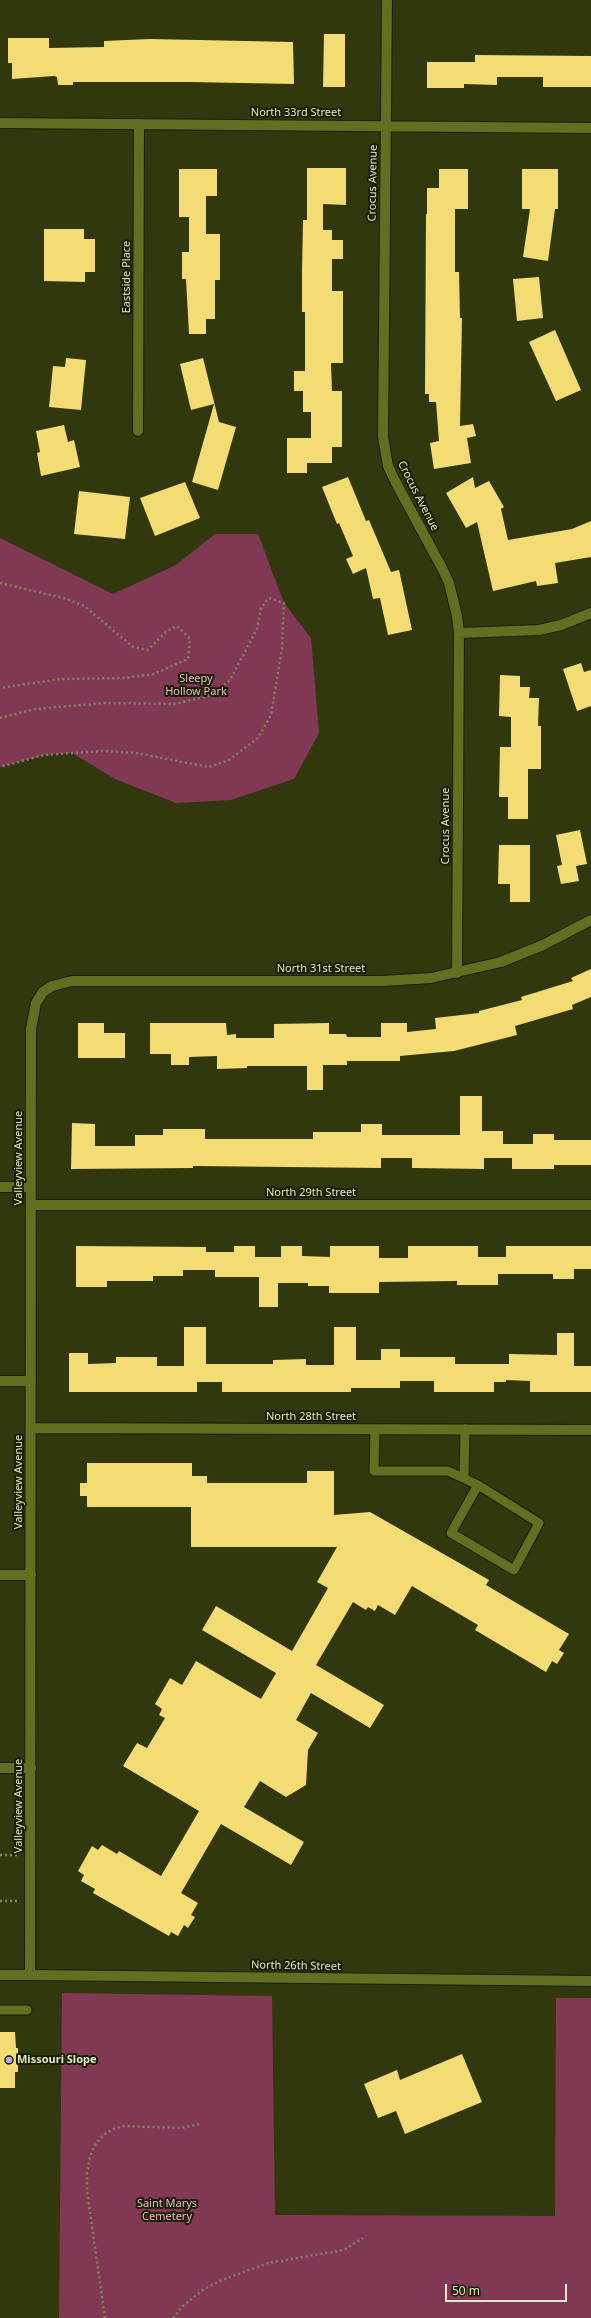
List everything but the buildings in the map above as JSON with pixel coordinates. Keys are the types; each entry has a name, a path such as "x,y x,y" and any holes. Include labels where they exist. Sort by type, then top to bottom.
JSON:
{"street":[{"name":"Crocus Avenue","path":"387,0 384,451 394,481 449,583 459,633 458,973"},
{"name":"North 33rd Street","path":"0,123 386,125 591,128"},
{"name":"Eastside Place","path":"138,430 139,124"},
{"path":"459,633 539,630 561,625 591,613"},
{"name":"North 31st Street","path":"43,992 61,983 72,981 382,981 431,978 458,973 524,953 562,936 591,920"},
{"name":"Valleyview Avenue","path":"30,1975 31,1029 36,1003 43,992"},
{"path":"0,1187 31,1187"},
{"name":"North 29th Street","path":"31,1205 591,1206"},
{"path":"0,1381 31,1381"},
{"name":"North 28th Street","path":"31,1428 591,1430"},
{"path":"0,1575 31,1575"},
{"path":"0,1768 31,1768"},
{"name":"North 26th Street","path":"0,1975 591,1981"}],"lane":[{"path":"375,1429 374,1471 448,1471 464,1478 478,1486 539,1523 514,1570 451,1533 478,1486"},
{"path":"464,1478 465,1429"},
{"path":"0,2010 27,2010"}],"path":[{"path":"0,583 67,598 84,606 134,647 148,650 166,632 177,626 190,639 188,658 154,674 125,678 60,679 0,688"},
{"path":"0,718 35,709 105,703 175,704 212,695 230,680 257,629 261,608 269,598 284,603 282,648 271,715 258,738 229,760 209,767 136,753 102,751 44,755 0,767"},
{"path":"0,1901 31,1901"},
{"path":"105,2318 87,2191 87,2173 90,2157 96,2144 103,2135 113,2129 124,2126 176,2128 200,2124"},
{"path":"172,2318 183,2306 204,2289 222,2280 268,2263 344,2250 363,2238"}],"green space":[{"name":"Sleepy Hollow Park","path":"215,534 258,534 284,603 311,638 319,733 294,779 231,800 176,803 115,779 72,753 44,755 0,767 0,538 113,594 176,565"},
{"name":"Saint Marys Cemetery","path":"62,1993 272,1996 275,2215 555,2216 556,1998 591,1998 591,2318 59,2318"}],"place":[{"name":"Missouri Slope","path":"9,2060"}]}
